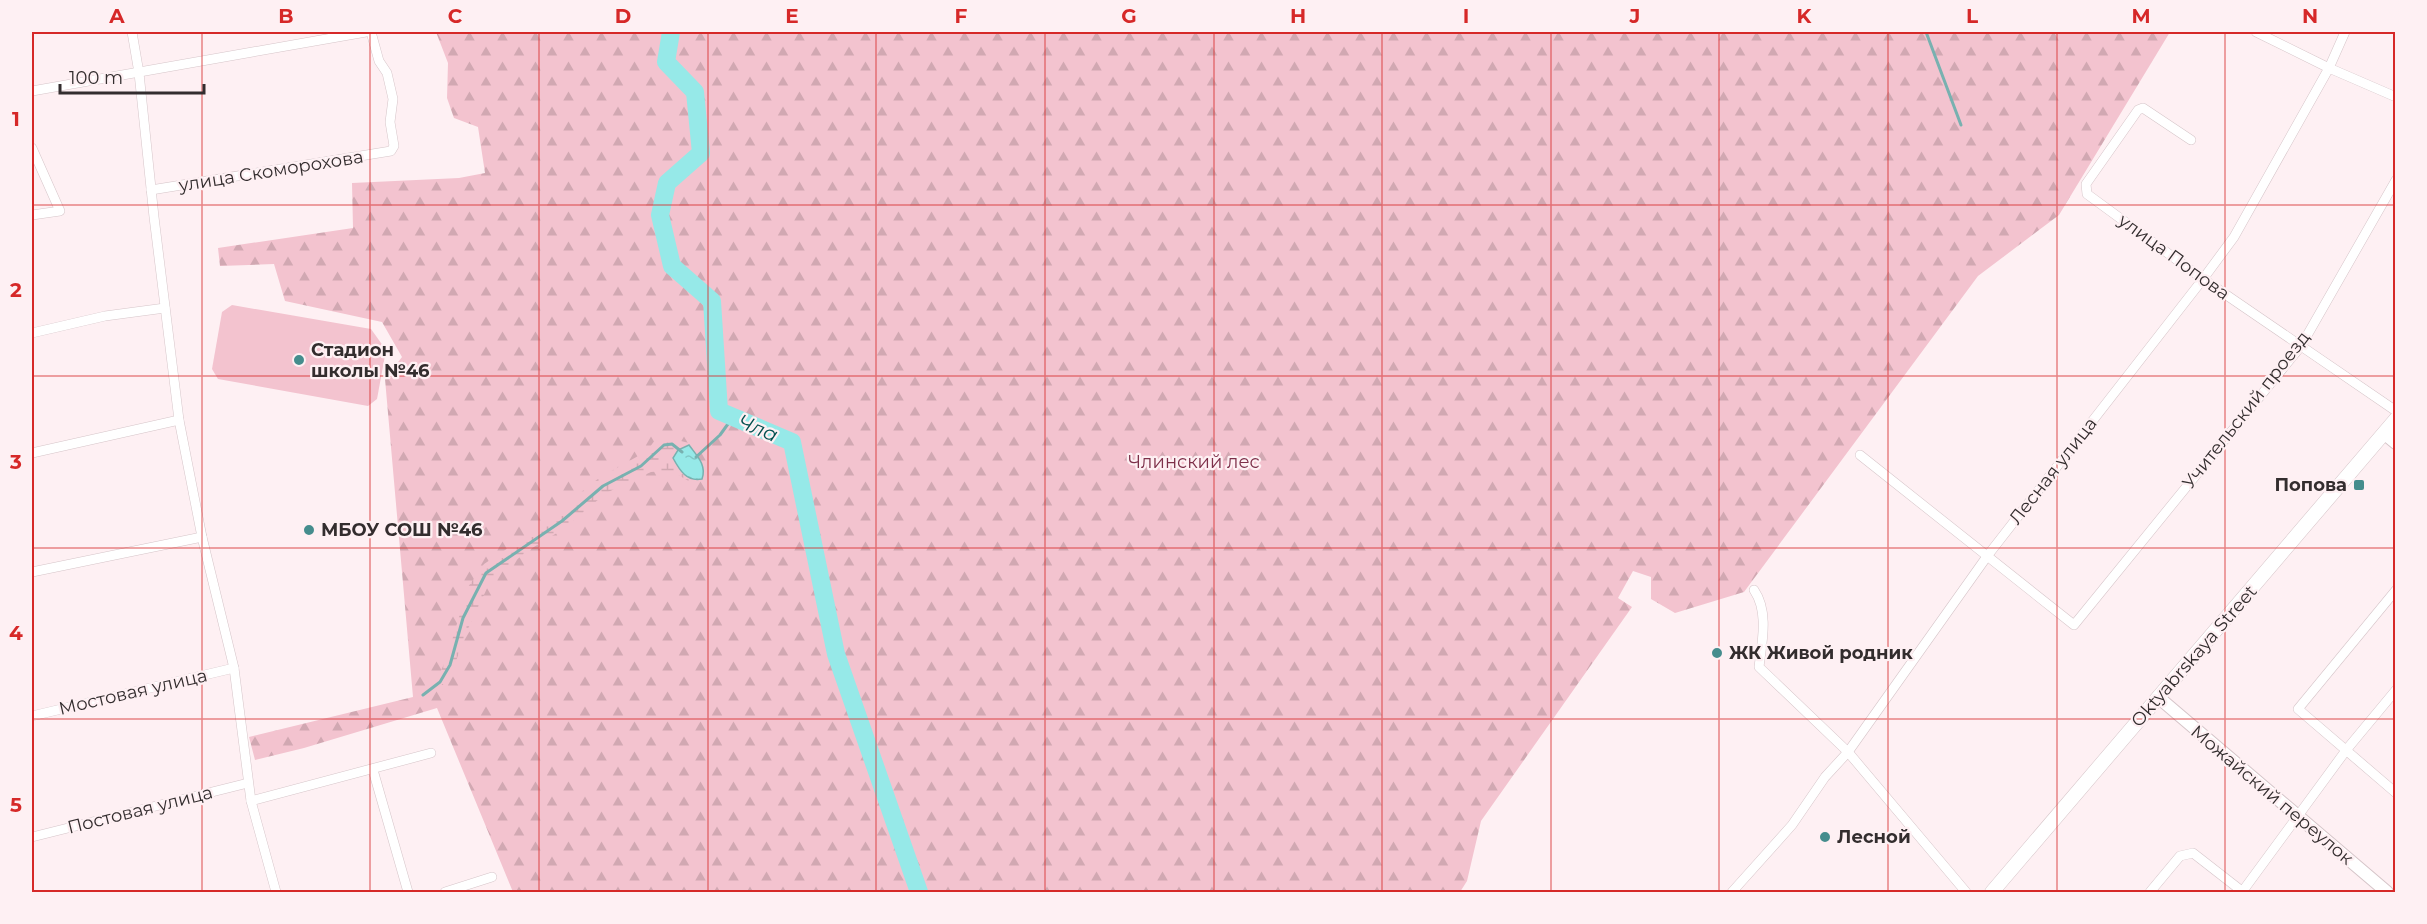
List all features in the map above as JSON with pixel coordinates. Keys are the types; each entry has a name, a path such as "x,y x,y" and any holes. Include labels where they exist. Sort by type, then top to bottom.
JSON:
{"main road":[{"name":"Oktyabrskaya Street","path":"1992,892 2158,697 2390,439 2396,419"}],"street":[{"path":"132,32 139,73 179,420 202,537 234,668 251,801 276,892"},
{"path":"32,91 366,32"},
{"name":"улица Скоморохова","path":"151,190 391,151 394,146 390,122 393,99 387,73 379,61 371,32"},
{"path":"2256,32 2396,98"},
{"name":"Лесная улица","path":"1732,892 1792,825 1825,777 1848,752 1988,555 2234,237 2329,68 2345,32"},
{"name":"улица Попова","path":"2191,140 2143,108 2138,110 2086,184 2087,194 2203,279 2396,411"},
{"path":"32,148 60,211 32,215"},
{"name":"Учительский проезд","path":"1988,555 2074,625 2301,346 2396,180"},
{"path":"32,333 105,315 165,308"},
{"path":"32,453 179,420"},
{"path":"1860,455 1988,555"},
{"path":"32,572 202,537"},
{"path":"1754,590 1761,600 1763,620 1759,668 1848,752 1966,892"},
{"path":"2396,590 2298,709 2396,793"},
{"name":"Мостовая улица","path":"32,717 234,668"},
{"path":"2150,892 2180,856 2193,853 2243,892 2347,749 2396,690"},
{"name":"Можайский переулок","path":"2158,697 2387,892"},
{"path":"251,801 431,753"},
{"path":"373,770 408,892"},
{"name":"Постовая улица","path":"32,837 248,783"},
{"path":"445,892 492,877"}],"green space":[{"name":"Члинский лес","path":"436,32 2170,32 2059,215 1978,276 1744,592 1675,613 1651,599 1651,577 1633,571 1618,598 1632,607 1481,821 1467,881 1460,892 513,892 437,708 304,748 255,760 249,737 413,697 385,379 402,357 382,322 285,301 274,264 220,266 218,248 353,228 352,183 459,178 485,173 478,127 454,118 447,98 448,63"},
{"name":"Стадион школы №46","path":"232,305 371,329 386,350 377,399 368,406 218,379 212,369 222,312"},
{"path":"673,439 689,443 708,475 700,482 694,483 673,474 651,472 606,493 565,528 529,550 491,580 465,635 455,664 443,685 436,682 447,657 468,587 484,564 562,512 580,493 599,478 647,451 655,440"}],"water":[{"path":"689,445 702,465 702,479 688,477 673,458 678,450"}],"waterway":[{"name":"Чла","path":"671,32 666,62 695,92 701,153 667,183 660,215 672,266 712,301 719,411 792,442 836,654 919,892"},
{"path":"1926,32 1961,125"},
{"path":"696,457 720,435 733,417"},
{"path":"423,695 440,682 450,665 463,618 486,573 562,521 603,486 641,466 664,445 672,444 682,452"}],"place":[{"name":"Стадион школы №46","path":"299,360"},
{"name":"Попова","path":"2359,485"},
{"name":"МБОУ СОШ №46","path":"309,530"},
{"name":"ЖК Живой родник","path":"1717,653"},
{"name":"Лесной","path":"1825,837"}]}
